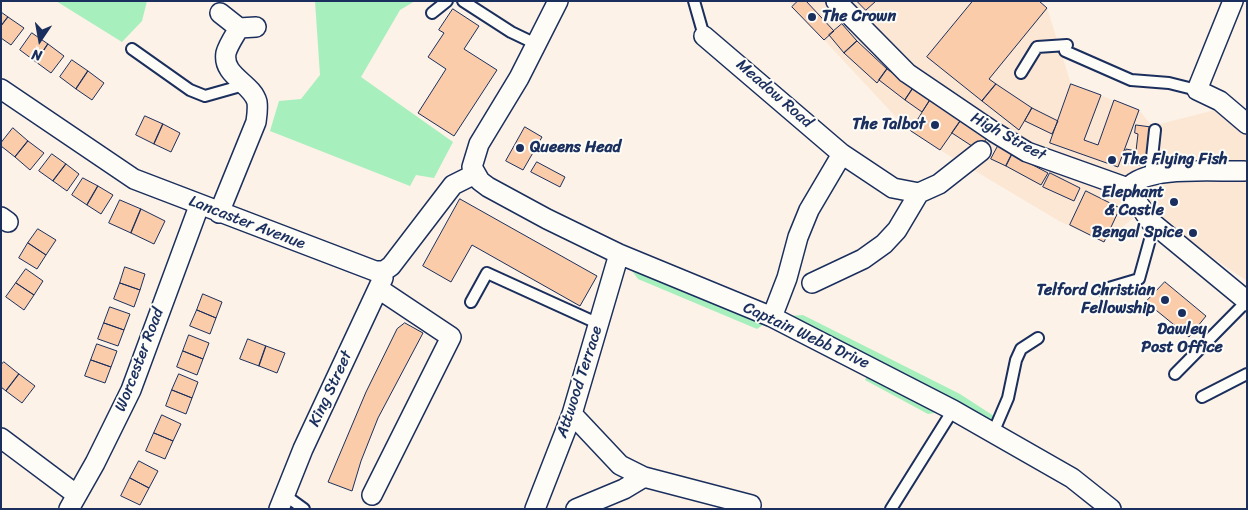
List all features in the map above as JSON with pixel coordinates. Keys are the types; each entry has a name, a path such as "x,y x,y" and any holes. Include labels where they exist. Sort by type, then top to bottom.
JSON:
{"street":[{"path":"372,495 452,337 381,280 453,185 482,180 472,167 479,144 536,44 558,1"},
{"name":"High Street","path":"836,1 908,73 986,127 1027,152 1128,188"},
{"path":"1233,1 1197,90 1220,101 1247,124"},
{"path":"219,213 256,122 256,100 231,72 226,62 226,52 247,27 220,13"},
{"name":"Meadow Road","path":"704,36 842,154 893,188 919,193"},
{"name":"Lancaster Avenue","path":"4,97 134,179 199,206 375,271 381,280"},
{"path":"812,282 863,259 884,244 897,230 919,193 939,184 981,151"},
{"path":"772,318 787,278 798,237 809,210 842,154"},
{"path":"1244,171 1160,173 1132,182 1128,188 1154,225 1247,301"},
{"name":"Captain Webb Drive","path":"482,180 619,254 772,318 953,410 1072,478 1111,509"},
{"name":"Worcester Road","path":"73,502 131,390 199,206"},
{"name":"Attwood Terrace","path":"535,509 572,414 619,254"},
{"name":"King Street","path":"282,502 307,440 381,280"},
{"path":"572,414 620,466 644,477 751,505"},
{"path":"1,438 73,502"},
{"path":"576,509 624,489 644,477"}],"lane":[{"path":"432,13 447,1"},
{"path":"463,1 511,32 536,44"},
{"path":"694,1 704,36"},
{"path":"1021,73 1037,47 1066,48 1131,80 1169,83 1197,90"},
{"path":"132,49 190,90 205,96 244,85"},
{"path":"1150,176 1155,130"},
{"path":"1102,290 1139,279 1154,225"},
{"path":"471,302 487,273 599,324"},
{"path":"1175,374 1247,301"},
{"path":"993,434 1008,398 1016,360 1021,349 1038,338"},
{"path":"1202,397 1247,374"},
{"path":"891,509 953,410"},
{"path":"282,502 304,509"}],"shaded area":[{"path":"788,1 1039,1 1047,8 1071,84 1139,110 1152,126 1219,109 1247,135 1247,281 1143,210 1104,242 1059,221 940,150 907,129"}],"green space":[{"path":"56,1 147,1 142,21 122,42"},
{"path":"315,1 415,1 400,10 361,77 453,142 434,178 416,175 410,186 270,131 279,101 301,99 320,75"},
{"path":"619,254 772,317 803,315 960,394 1000,420 993,433 953,410 928,414 865,380 871,367 772,318 757,329 638,279"}],"building":[{"path":"798,1 806,1 834,31 824,40 792,7"},
{"path":"857,1 876,1 866,10"},
{"path":"973,1 1039,1 1047,8 989,79 996,84 982,101 927,57"},
{"path":"453,9 479,26 464,49 497,70 454,136 418,113 446,69 428,57 444,33 439,30"},
{"path":"1,12 8,17 1,26"},
{"path":"8,17 24,28 11,45 1,38 1,26"},
{"path":"842,24 857,41 844,53 829,35"},
{"path":"32,33 48,44 36,62 20,50"},
{"path":"857,41 887,69 877,83 844,53"},
{"path":"48,44 64,56 51,73 36,62"},
{"path":"72,60 88,71 76,89 60,77"},
{"path":"887,69 913,88 905,100 879,80"},
{"path":"88,71 104,83 92,100 76,89"},
{"path":"996,84 1032,108 1019,130 982,101"},
{"path":"1071,84 1101,95 1084,140 1098,145 1114,100 1139,110 1118,167 1050,143"},
{"path":"913,88 930,100 922,112 905,100"},
{"path":"930,100 961,120 940,150 911,131"},
{"path":"1032,108 1058,121 1052,134 1025,121"},
{"path":"145,116 163,124 154,144 136,135"},
{"path":"961,120 987,138 978,150 952,133"},
{"path":"163,124 180,133 171,152 154,144"},
{"path":"1136,125 1151,127 1147,166 1124,163 1126,149 1136,151 1138,134 1135,133"},
{"path":"525,127 542,137 523,170 506,161"},
{"path":"13,128 28,141 15,157 1,146 1,143"},
{"path":"28,141 44,153 30,170 15,157"},
{"path":"998,146 1012,154 1006,166 991,159"},
{"path":"52,154 66,164 53,181 39,171"},
{"path":"1012,154 1048,173 1041,185 1006,166"},
{"path":"537,162 565,177 560,187 531,172"},
{"path":"66,164 79,174 67,191 53,181"},
{"path":"1050,173 1080,188 1074,201 1043,187"},
{"path":"83,178 98,186 87,205 72,195"},
{"path":"98,186 113,195 101,214 87,205"},
{"path":"1086,191 1120,208 1104,242 1070,225"},
{"path":"460,199 597,276 580,306 472,245 451,282 423,266"},
{"path":"120,200 141,209 131,233 109,223"},
{"path":"141,209 165,221 154,244 131,233"},
{"path":"38,229 56,240 46,255 28,243"},
{"path":"28,243 46,255 37,269 19,258"},
{"path":"125,267 145,274 140,290 120,283"},
{"path":"26,269 43,281 34,295 16,283"},
{"path":"1165,282 1206,316 1189,337 1146,302"},
{"path":"16,283 34,295 24,310 6,297"},
{"path":"120,283 140,290 134,307 114,299"},
{"path":"203,294 222,302 216,318 197,310"},
{"path":"110,307 130,314 124,330 104,323"},
{"path":"197,310 216,318 210,334 190,326"},
{"path":"104,323 124,330 118,346 98,339"},
{"path":"405,323 423,333 378,418 361,461 352,491 328,482 366,392 397,329"},
{"path":"189,335 209,343 203,359 183,351"},
{"path":"248,339 266,346 259,366 240,359"},
{"path":"97,344 117,351 111,367 91,360"},
{"path":"266,346 285,353 277,373 259,366"},
{"path":"183,351 203,359 197,375 177,367"},
{"path":"91,360 111,367 105,383 85,376"},
{"path":"4,362 19,374 6,391 1,387 1,365"},
{"path":"19,374 35,386 22,403 6,391"},
{"path":"179,374 198,382 192,398 172,390"},
{"path":"172,390 192,398 186,414 166,406"},
{"path":"162,415 181,424 173,441 154,433"},
{"path":"154,433 173,441 165,459 146,451"},
{"path":"139,461 158,471 149,488 130,478"},
{"path":"130,478 149,488 140,505 121,496"}],"place":[{"name":"The Crown","path":"812,17"},
{"name":"The Talbot","path":"935,125"},
{"name":"Queens Head","path":"520,148"},
{"name":"The Flying Fish","path":"1112,160"},
{"name":"Elephant & Castle","path":"1174,202"},
{"name":"Bengal Spice","path":"1193,233"},
{"name":"Telford Christian Fellowship","path":"1165,300"},
{"name":"Dawley Post Office","path":"1182,313"}]}
